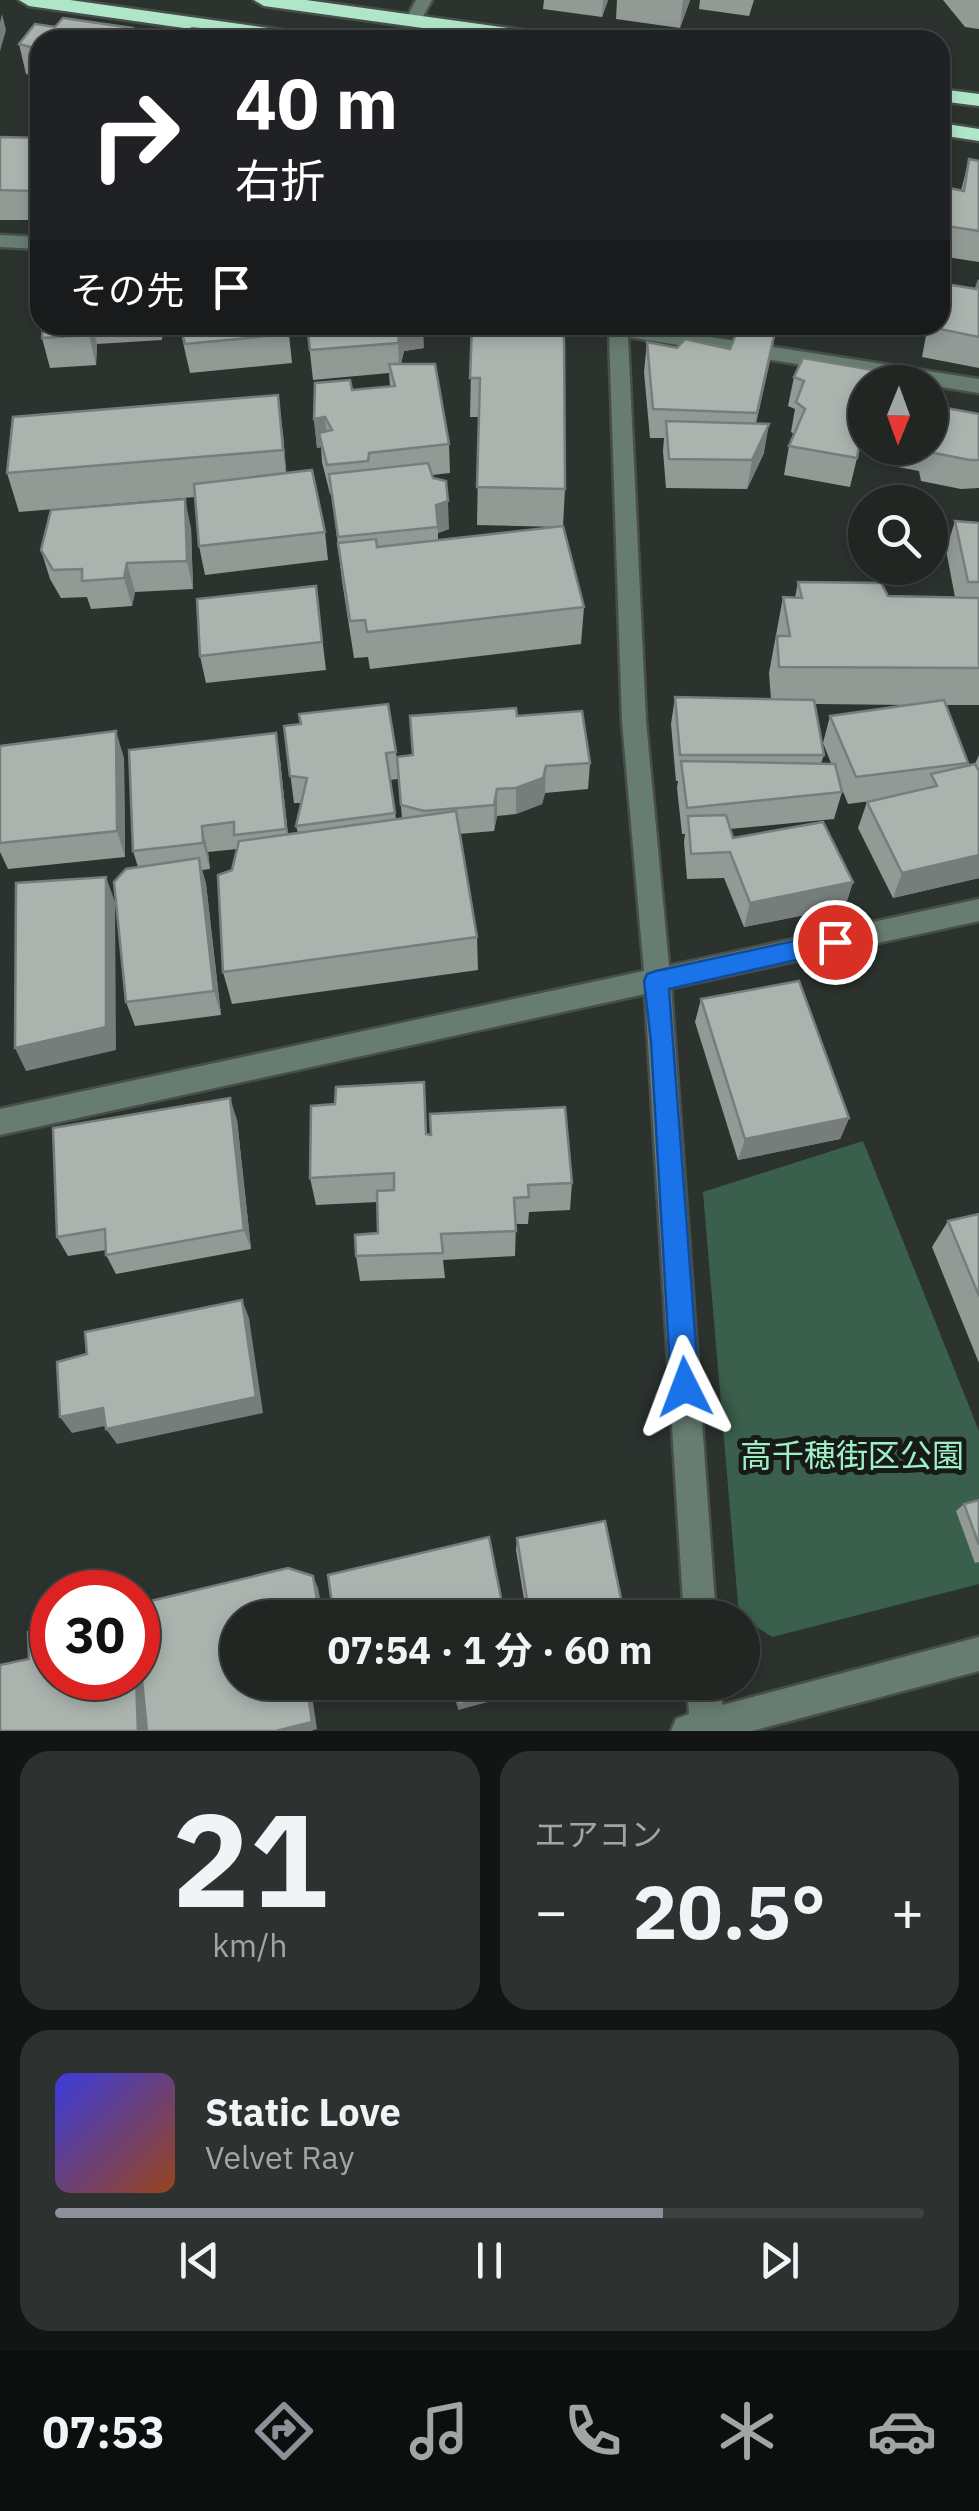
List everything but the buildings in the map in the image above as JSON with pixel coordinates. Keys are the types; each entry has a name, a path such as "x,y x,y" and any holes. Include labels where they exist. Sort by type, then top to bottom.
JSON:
{"highway":[{"path":"29,0 240,30"},
{"path":"264,0 479,30"},
{"path":"950,96 979,100"},
{"path":"950,131 979,135"}],"street":[{"path":"413,21 424,0"},
{"path":"0,241 30,243"},
{"path":"610,335 634,722 664,1042 699,1600"},
{"path":"664,335 979,386"},
{"path":"0,1122 979,910"},
{"path":"703,1700 701,1729 979,1654"}],"green space":[{"name":"高千穂街区公園","path":"863,1141 979,1431 979,1584 772,1637 760,1629 760,1600 738,1600 703,1192"}],"route":[{"path":"685,1387 664,1042 656,981 835,942"}]}
